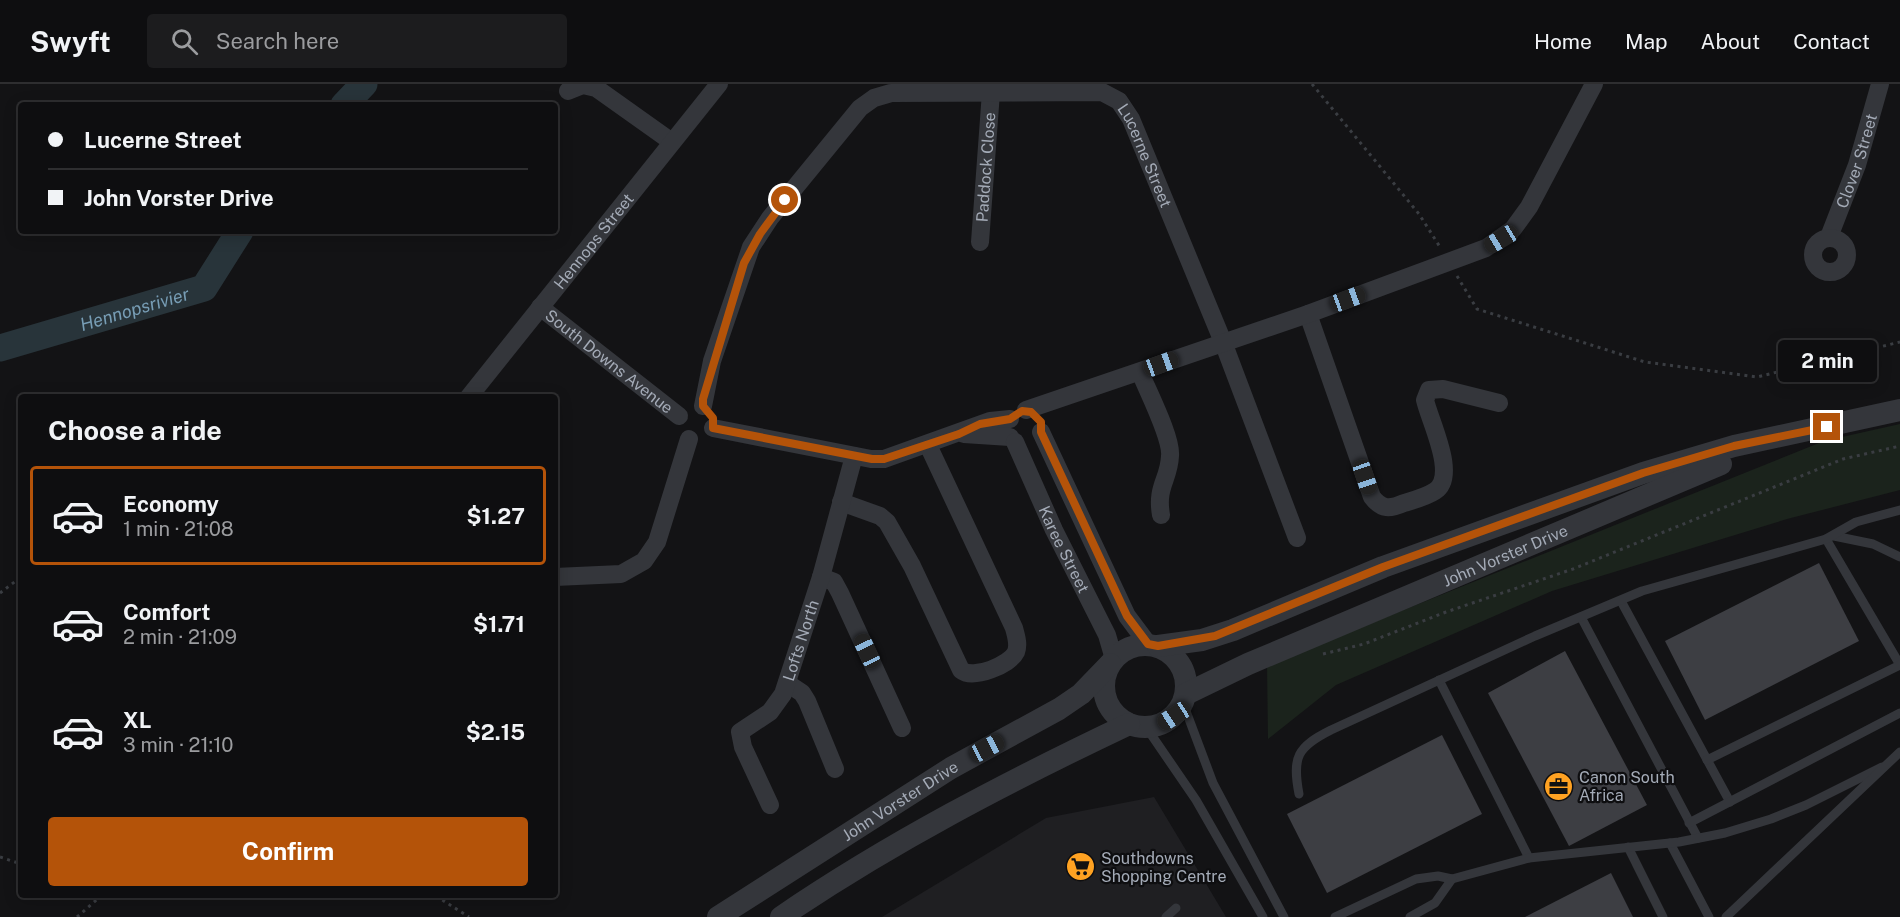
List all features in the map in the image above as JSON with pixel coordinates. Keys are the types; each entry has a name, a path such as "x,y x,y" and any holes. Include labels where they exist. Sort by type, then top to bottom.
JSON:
{"street":[{"name":"Hennops Street","path":"471,394 719,84"},
{"path":"1013,439 1008,428 1018,415 1075,393 1308,314 1486,248 1513,229 1529,207 1594,84"},
{"name":"Clover Street","path":"1829,237 1863,148 1880,84"},
{"path":"568,91 583,85 596,87 672,142"},
{"name":"Lucerne Street","path":"703,406 712,361 751,247 770,218 860,108 882,94 1086,90 1102,92 1119,101 1131,119 1223,342 1297,538"},
{"name":"Paddock Close","path":"980,242 991,93"},
{"name":"South Downs Avenue","path":"540,306 679,416"},
{"path":"1308,314 1372,497 1378,505 1387,509 1395,507 1434,492 1442,485 1445,476 1444,464 1427,406 1426,394 1429,390 1443,389 1499,403"},
{"path":"1140,372 1169,441 1171,457 1158,498 1161,515"},
{"path":"959,434 1013,439 1028,444 1037,440 1041,427 1075,393"},
{"path":"689,406 703,406 713,418 713,428 704,439 689,440 680,430 679,416 689,406"},
{"name":"John Vorster Drive","path":"1153,645 1202,640 1233,630 1383,567 1643,473 1734,446 1900,410"},
{"path":"713,428 854,456 884,459 990,421 1018,415 1035,414 1041,427"},
{"name":"Karee Street","path":"1041,427 1127,616 1153,645"},
{"name":"John Vorster Drive","path":"1185,698 1248,664 1703,470 1827,427"},
{"name":"Karee Street","path":"1013,439 1054,530 1107,635 1112,661"},
{"path":"558,577 614,575 631,571 644,561 657,542 689,440"},
{"path":"841,502 880,516 887,522 912,566 961,670 966,674 976,675 1010,659 1017,647 1014,628 928,445"},
{"name":"Lofts North","path":"770,805 743,747 740,732 770,712 787,683 821,577 854,456"},
{"path":"1054,530 1082,518"},
{"path":"821,577 834,582 840,593 902,728"},
{"path":"782,917 921,830 1024,774 1138,726 1161,724 1174,716 1185,698 1186,678 1181,664 1171,653 1153,645 1135,645 1112,661 1105,684 1109,705 1117,716 1138,726"},
{"name":"John Vorster Drive","path":"718,917 951,768 1059,709 1081,694 1112,661"},
{"path":"787,683 802,693 807,701 835,769"}],"lane":[{"path":"1299,794 1296,762 1303,747 1331,730 1642,591 1830,538 1856,522 1900,510"},
{"path":"1830,538 1873,544 1900,557"},
{"path":"1707,760 1900,665 1830,538"},
{"path":"1621,601 1730,802"},
{"path":"1581,617 1698,838"},
{"path":"1439,680 1529,858"},
{"path":"1185,698 1213,783 1284,917"},
{"path":"1689,823 1900,713"},
{"path":"1138,726 1196,800 1263,917"},
{"path":"1726,917 1882,766 1900,752"},
{"path":"1335,917 1416,879 1438,876 1452,879 1529,858 1670,843 1772,819 1882,766"},
{"path":"1670,843 1709,917"},
{"path":"1628,847 1663,917"},
{"path":"1410,917 1435,903 1452,879"},
{"path":"1166,917 1176,908"}],"path":[{"path":"1312,84 1419,214 1477,309 1645,362 1757,377 1900,342"},
{"path":"1320,655 1364,644 1446,612 1573,569 1843,459 1900,446"},
{"path":"0,592 18,579"},
{"path":"0,857 18,863"},
{"path":"77,917 99,898"},
{"path":"439,898 469,917"}],"shaded area":[{"path":"1900,424 1900,490 1787,519 1552,591 1336,685 1268,739 1267,665 1824,441"},
{"name":"Southdowns Shopping Centre","path":"1154,797 1226,917 882,917 1046,818"}],"building":[{"path":"1819,563 1859,641 1705,720 1665,641"},
{"path":"1565,651 1647,805 1569,846 1488,693"},
{"path":"1442,735 1482,814 1327,893 1287,814"},
{"path":"1611,873 1633,917 1525,917"}],"waterway":[{"name":"Hennopsrivier","path":"347,102 364,84"},
{"name":"Hennopsrivier","path":"0,348 204,288 238,234"}],"place":[{"name":"Canon South Africa","path":"1558,786"},
{"name":"Southdowns Shopping Centre","path":"1080,867"}],"route":[{"path":"785,200 751,247 712,361 703,406 711,413 713,428 872,459 884,459 959,434 980,424 1010,419 1017,412 1026,410 1031,412 1041,422 1041,432 1070,489 1127,616 1148,644 1158,646 1215,636 1383,567 1643,473 1734,446 1827,427"}]}
